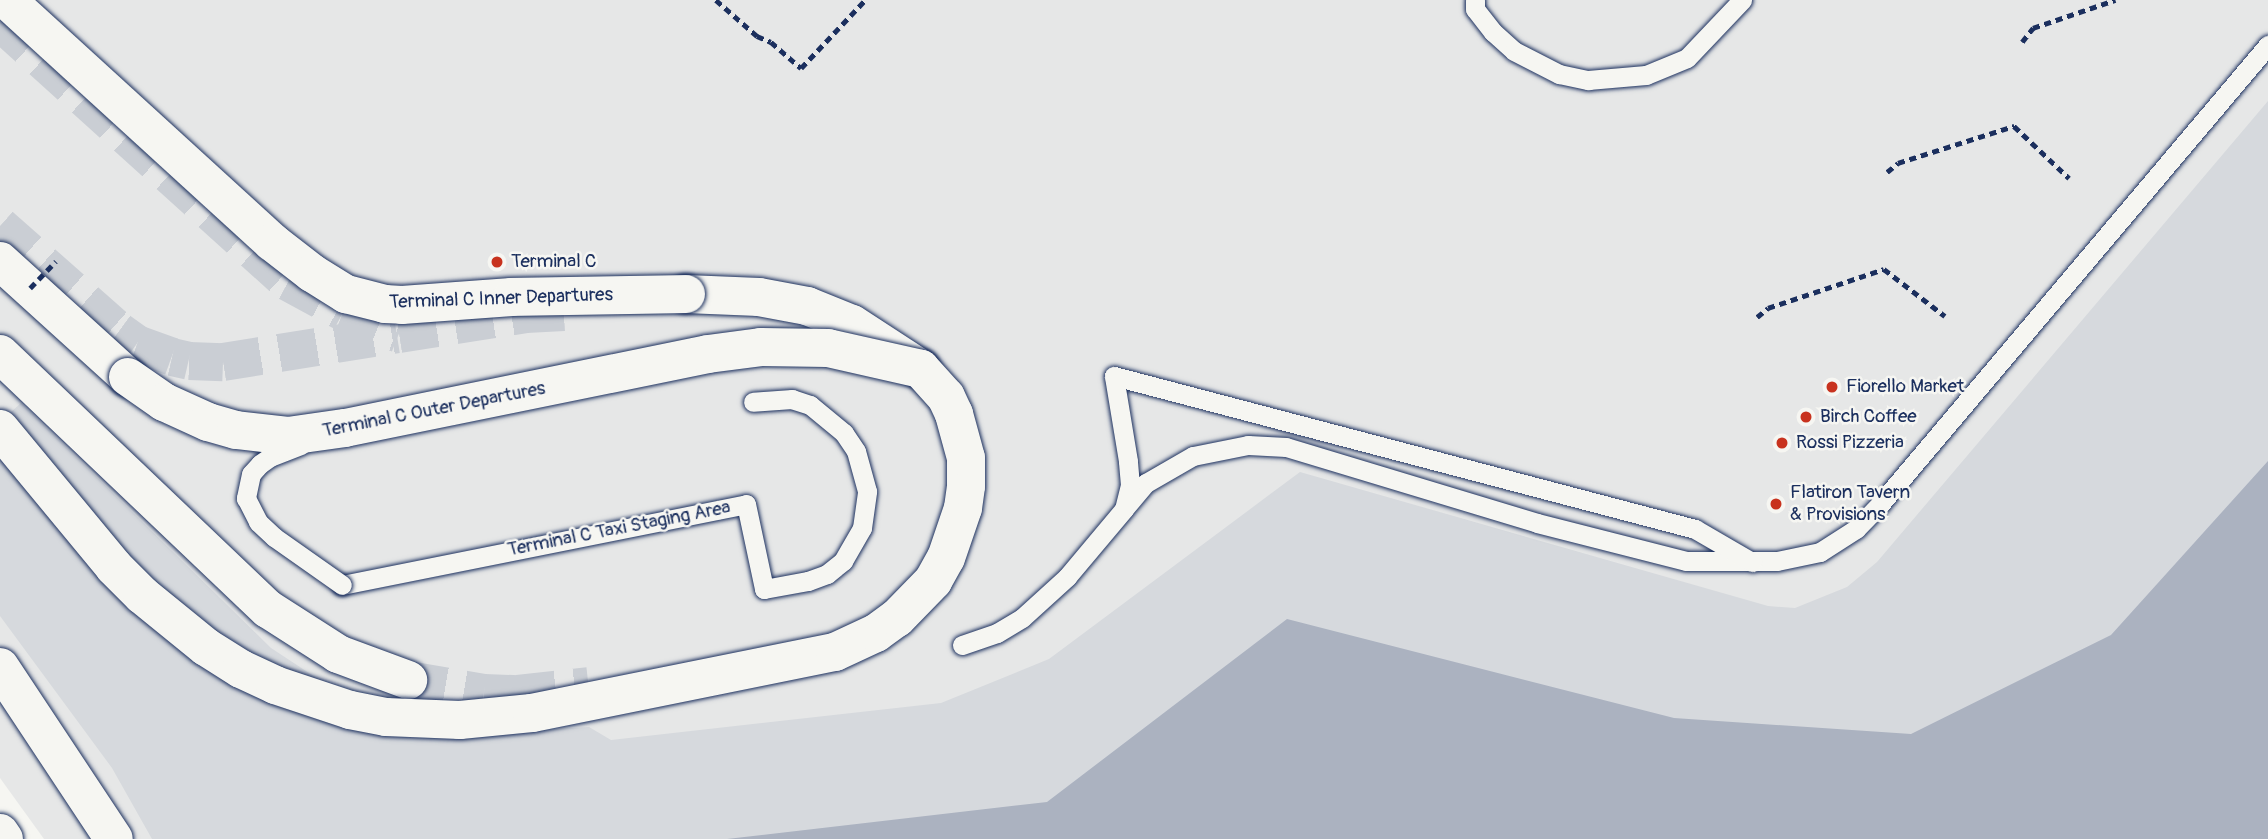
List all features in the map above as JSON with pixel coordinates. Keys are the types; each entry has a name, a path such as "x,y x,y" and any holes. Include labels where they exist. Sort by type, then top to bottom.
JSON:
{"main road":[{"name":"Terminal C Inner Departures","path":"0,429 114,567 176,624 232,664 275,685 350,710 386,717 460,720 532,713 835,652 897,618 933,581 946,558 964,508 966,486 966,458 954,414 946,397 921,369 852,324 807,306 780,299 686,294 551,296 402,305 385,304 346,293 312,274 272,242 7,0"},
{"name":"Terminal C Outer Departures","path":"0,261 145,391 185,413 236,430 263,435 302,435 345,428 708,354 761,347 828,348 921,369"},
{"path":"0,354 268,609 338,653 408,680"},
{"path":"0,667 114,839"},
{"path":"0,833 4,839"}],"lane":[{"path":"1475,0 1475,9 1493,32 1514,51 1559,74 1588,80 1646,75 1687,58 1742,0"},
{"path":"962,645 997,634 1022,618 1067,577 1146,483 1193,456 1248,445 1286,447 1583,537 1686,561 1753,562 1799,558 1820,552 1856,529 1881,503 2268,45"},
{"path":"1124,509 1130,485 1114,376 1695,529 1753,562"},
{"name":"Terminal C Taxi Staging Area","path":"345,428 270,457 251,474 246,487 250,510 258,522 299,557 342,585 746,504 764,589 808,581 827,574 843,561 862,528 867,491 856,451 829,418 810,405 792,399 753,402"}],"path":[{"path":"716,0 757,36 771,42 801,68 864,0"},
{"path":"2022,42 2033,27 2115,0"},
{"path":"1887,172 1898,163 2014,126 2069,178"},
{"path":"30,288 56,261"},
{"path":"1757,317 1768,308 1884,269 1945,316"}],"shaded area":[{"path":"0,0 2268,0 2268,461 2111,635 727,839 44,839 0,778"},
{"path":"2268,101 2268,839 152,839 112,768 0,616 0,422 21,403 271,648 408,738 589,727 611,740 941,703 1049,659 1300,472 1768,606 1795,608 1847,587 1877,562"},
{"path":"2268,461 2268,839 727,839 1047,802 1287,619 1674,718 1911,734 2111,635"}],"tunnel":[{"path":"0,22 288,282 343,312 399,334"},
{"path":"0,226 119,331 137,344 172,357 189,361 223,362 397,334"},
{"path":"399,334 526,314 564,312"},
{"path":"408,680 484,693 518,694 589,686"}],"place":[{"name":"Terminal C","path":"497,262"},
{"name":"Fiorello Market","path":"1832,387"},
{"name":"Birch Coffee","path":"1806,417"},
{"name":"Rossi Pizzeria","path":"1782,443"},
{"name":"Flatiron Tavern & Provisions","path":"1776,504"}]}
